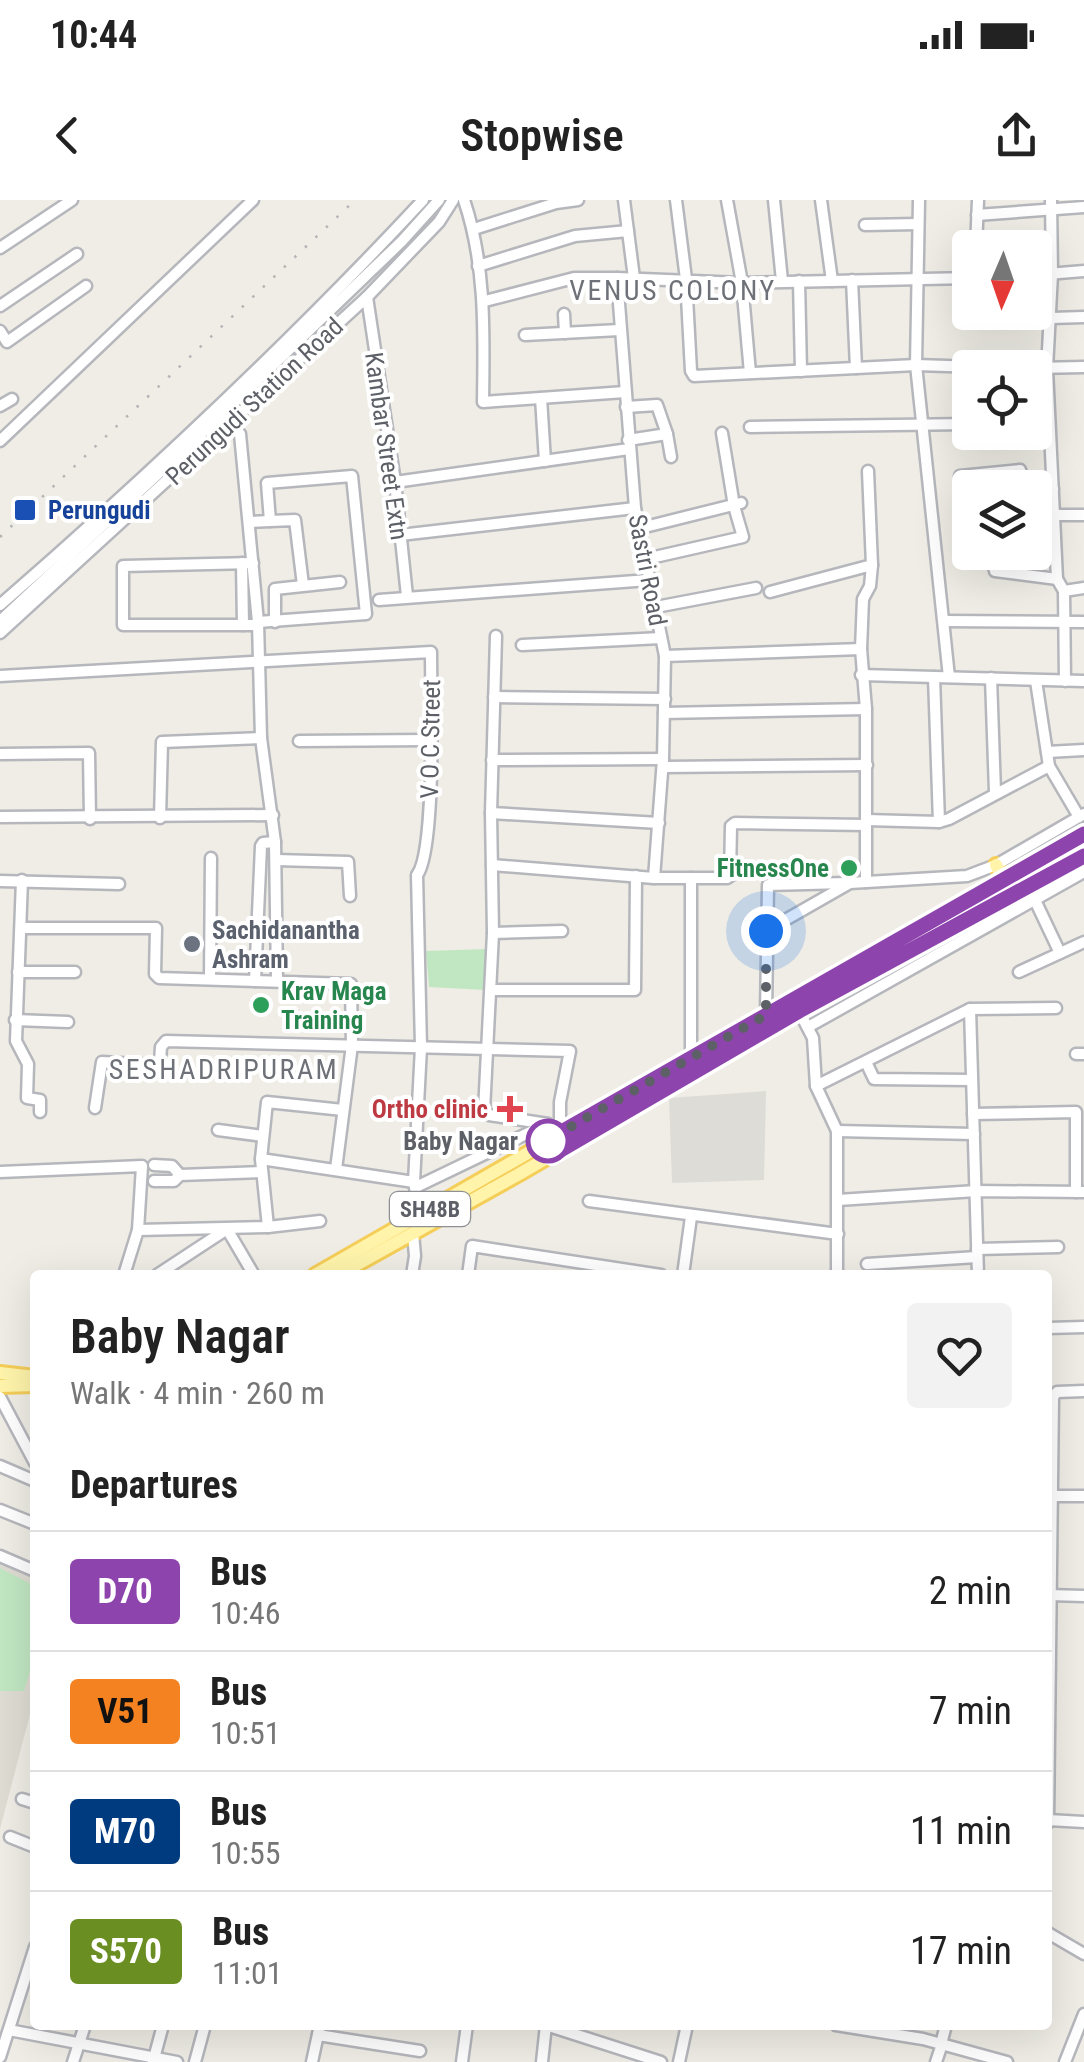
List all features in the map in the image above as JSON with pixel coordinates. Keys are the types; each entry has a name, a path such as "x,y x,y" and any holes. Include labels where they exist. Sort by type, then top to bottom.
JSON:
{"main road":[{"name":"SH48B","path":"347,1270 548,1149 558,1125 691,1059 1084,834"},
{"path":"1037,863 1079,864 1084,848"},
{"name":"SH48B","path":"324,1270 1011,896 1079,864"},
{"path":"996,865 1011,896"},
{"path":"0,1373 30,1376"},
{"path":"0,1397 30,1387"}],"street":[{"path":"0,248 56,205 72,200"},
{"path":"0,441 253,200"},
{"path":"0,605 182,446 326,304 424,200 437,203"},
{"name":"Perungudi Station Road","path":"0,621 182,446 225,420 367,296 439,222 453,200"},
{"path":"464,200 474,230 484,301 484,402 625,392"},
{"path":"474,230 556,203 578,200"},
{"path":"624,200 634,278"},
{"path":"676,200 693,375 952,366"},
{"path":"726,200 742,283 750,373"},
{"path":"774,200 782,282"},
{"path":"821,200 832,281"},
{"path":"919,200 916,365 949,677"},
{"path":"977,230 978,200"},
{"name":"Perungudi Station Road","path":"0,633 225,420 437,203"},
{"path":"977,216 1052,205 1084,207"},
{"path":"865,224 918,224"},
{"path":"478,266 575,236 628,230"},
{"path":"0,306 77,254"},
{"path":"1052,274 1084,271"},
{"path":"484,301 574,278 742,283 952,278"},
{"name":"Sastri Road","path":"617,278 634,508 665,656 663,763 654,878"},
{"path":"852,280 856,368"},
{"path":"799,281 801,370"},
{"path":"0,330 7,342 86,286"},
{"name":"Kambar Street Extn","path":"367,296 408,596"},
{"path":"564,314 566,333"},
{"path":"1052,318 1084,317"},
{"path":"526,335 619,330"},
{"path":"1052,368 1084,367"},
{"path":"540,398 545,461"},
{"path":"0,406 12,399"},
{"path":"626,407 657,405 672,458"},
{"path":"225,420 240,434 249,522 244,625"},
{"path":"750,427 952,424"},
{"path":"395,482 545,461 667,434"},
{"path":"646,559 743,537 722,434"},
{"path":"1051,450 1057,579 1064,592 1065,681"},
{"path":"866,882 866,709 861,649 863,599 870,586 872,564 868,471"},
{"path":"247,563 122,567 123,625 244,625 366,614 352,476 267,483 270,521"},
{"path":"641,528 737,504"},
{"path":"400,535 634,508"},
{"path":"1054,515 1084,515"},
{"path":"249,522 295,520 303,585"},
{"path":"247,563 258,623 261,738 275,842 277,980"},
{"path":"770,592 872,564"},
{"path":"994,570 1057,579"},
{"path":"379,600 649,580"},
{"path":"275,622 274,590 340,582"},
{"path":"656,607 756,588"},
{"path":"1064,592 1084,588"},
{"path":"944,621 1084,622"},
{"path":"496,636 491,813 494,933 485,1113 558,1125"},
{"path":"522,645 661,638"},
{"path":"665,656 861,649"},
{"name":"V O C Street","path":"260,660 431,652 430,815 424,866 417,875 421,1047 415,1184 420,1215"},
{"path":"0,676 260,660"},
{"path":"861,675 1084,681"},
{"path":"934,677 939,822"},
{"path":"991,678 995,792"},
{"path":"766,1015 769,884 952,878 996,865 1081,815 1049,766 1036,681"},
{"path":"494,697 665,699"},
{"path":"664,713 866,709"},
{"path":"160,818 162,742 261,738"},
{"path":"299,741 430,740"},
{"path":"1046,752 1084,750"},
{"path":"0,754 89,753 90,819"},
{"path":"492,760 867,765"},
{"path":"492,865 654,878 730,877 731,826 735,823 939,822 1049,766"},
{"path":"491,813 659,823"},
{"path":"0,817 272,816"},
{"path":"255,980 260,846 275,842"},
{"path":"210,980 211,858"},
{"path":"276,860 348,862 350,896"},
{"path":"808,1027 1035,900 1079,864"},
{"path":"491,990 634,990 636,876"},
{"path":"690,878 691,1059"},
{"path":"0,880 118,884"},
{"path":"22,880 16,1041 28,1064 27,1098 40,1100 40,1112"},
{"path":"766,931 850,883"},
{"path":"1030,886 1060,953"},
{"path":"21,928 156,928 155,974 159,978 351,984 352,1046 336,1169"},
{"path":"494,933 562,932"},
{"path":"1019,972 1084,942"},
{"path":"18,972 75,972"},
{"path":"816,1086 970,1009 1056,1008"},
{"path":"970,1009 978,1270"},
{"path":"799,1011 812,1038 816,1086 837,1131 837,1270"},
{"path":"15,1020 68,1022"},
{"path":"96,1108 102,1062 154,1065 160,1062 161,1047 166,1041 570,1051 558,1125"},
{"path":"866,1062 874,1080 972,1080"},
{"path":"268,1227 261,1158 267,1102 343,1110"},
{"path":"838,1200 976,1191 1080,1192 1076,1112 973,1114"},
{"path":"261,1158 415,1184 558,1125"},
{"path":"218,1130 263,1136"},
{"path":"837,1131 974,1134"},
{"path":"154,1165 172,1166 180,1175"},
{"path":"0,1172 142,1166 138,1230 126,1270"},
{"path":"154,1181 174,1181 180,1175 262,1172"},
{"path":"589,1202 838,1234"},
{"path":"685,1270 691,1217"},
{"path":"138,1230 320,1222"},
{"path":"165,1270 228,1229"},
{"path":"228,1229 251,1270"},
{"path":"413,1233 413,1270"},
{"path":"469,1270 472,1246 601,1270"},
{"path":"867,1264 1058,1247"},
{"path":"551,1270 552,1258"},
{"path":"1052,1328 1084,1327"},
{"path":"1052,1455 1055,1393 1084,1391"},
{"path":"0,1397 30,1453"},
{"path":"0,1466 30,1478"},
{"path":"1052,1496 1084,1496"},
{"path":"0,1510 30,1522"},
{"path":"0,1556 30,1569"},
{"path":"1052,1595 1084,1596"},
{"path":"22,1799 30,1801"},
{"path":"1052,1821 1084,1822"},
{"path":"10,1837 30,1845"},
{"path":"1052,1936 1084,1954"},
{"path":"0,2058 30,1963"},
{"path":"1065,2062 1084,2014"},
{"path":"9,2030 177,2062"},
{"path":"73,2062 84,2030"},
{"path":"154,2060 162,2030"},
{"path":"195,2062 204,2030"},
{"path":"312,2062 319,2030 420,2051"},
{"path":"462,2062 466,2030"},
{"path":"542,2062 545,2030"},
{"path":"562,2030 661,2062"},
{"path":"679,2062 686,2030"},
{"path":"865,2030 924,2040 1008,2062"},
{"path":"924,2040 927,2030"},
{"path":"939,2062 945,2030"}],"shaded area":[{"path":"766,1091 764,1180 672,1183 669,1098"},
{"path":"0,1558 30,1572 30,1714 0,1829"}],"green space":[{"path":"487,949 485,990 429,987 426,951"},
{"path":"0,1568 30,1583 30,1671 24,1691 0,1691"}],"railway":[{"path":"0,537 355,200"}],"bus line":[{"name":"D70","path":"1084,834 544,1142 552,1155 799,1011 1084,856"}],"place":[{"name":"Perungudi","path":"25,510"},
{"name":"FitnessOne","path":"849,868"},
{"name":"Sachidanantha Ashram","path":"192,944"},
{"name":"Krav Maga Training","path":"261,1005"},
{"name":"Ortho clinic","path":"510,1109"},
{"name":"Baby Nagar","path":"548,1141"}],"district":[{"name":"VENUS COLONY","path":"673,290"},
{"name":"SESHADRIPURAM","path":"224,1069"}],"route":[{"path":"548,1141 544,1142 766,1015 766,931"}]}
